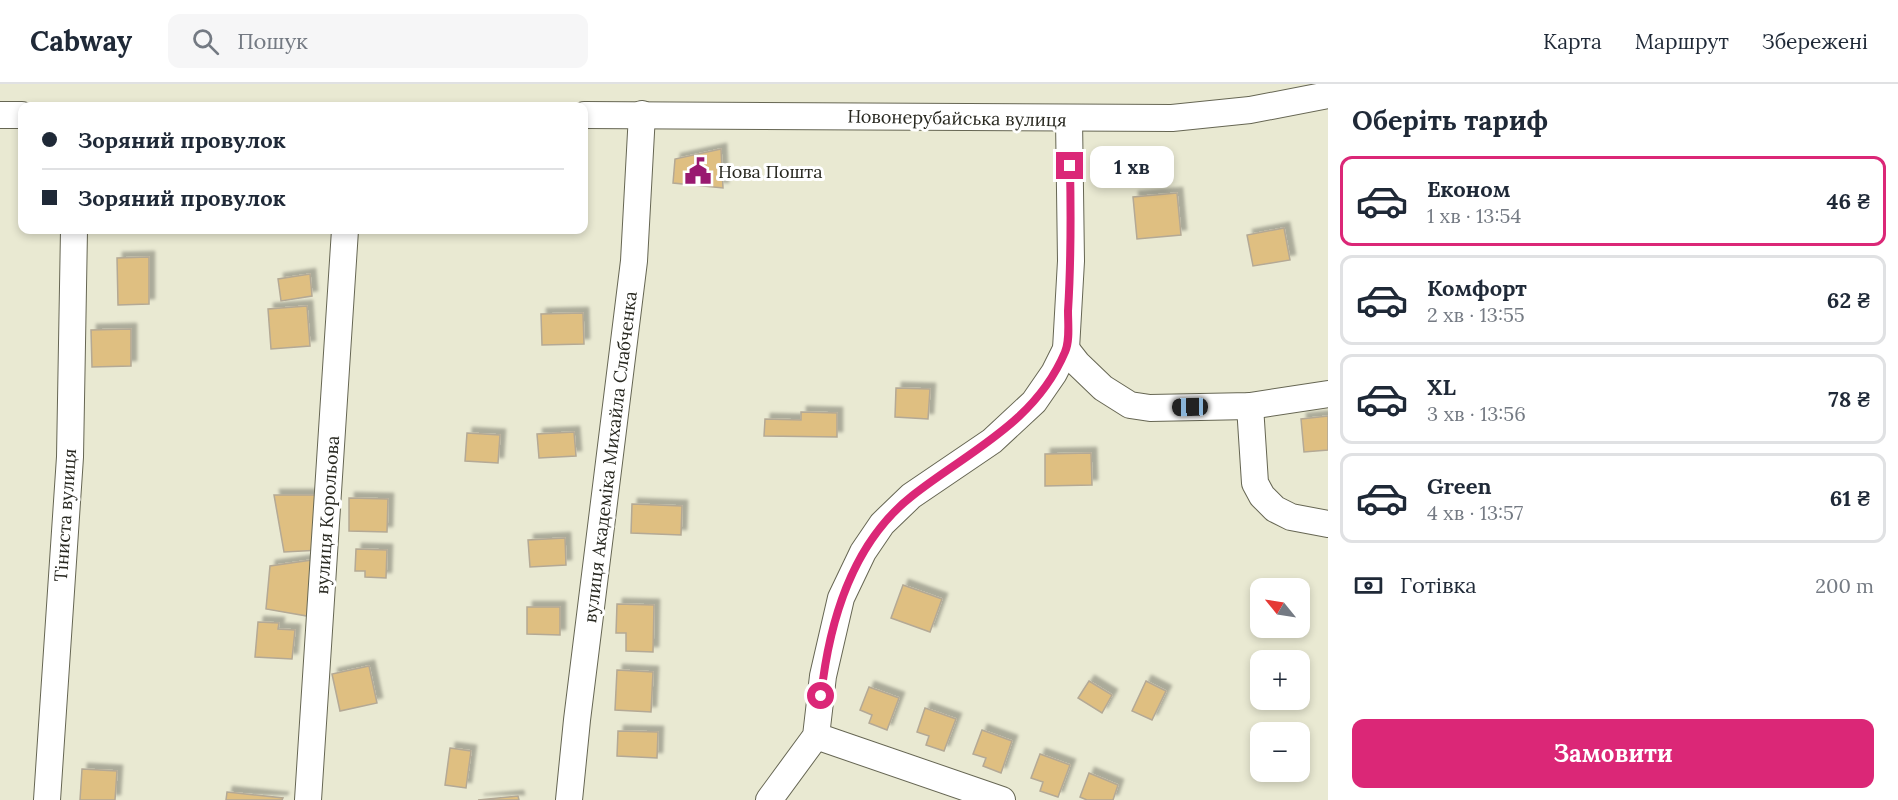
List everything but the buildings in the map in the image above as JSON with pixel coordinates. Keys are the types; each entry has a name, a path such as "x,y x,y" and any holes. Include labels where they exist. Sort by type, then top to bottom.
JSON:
{"street":[{"name":"Новонерубайська вулиця","path":"588,115 1172,118 1250,110 1328,95"},
{"name":"вулиця Академіка Михайла Слабченка","path":"569,800 578,709 634,261 642,114"},
{"path":"0,115 18,115"},
{"path":"769,800 816,736 823,676 841,598 863,552 882,524 911,496 992,441 1034,402 1054,374 1066,349 1071,261 1069,119"},
{"name":"Тіниста вулиця","path":"47,800 70,457 74,234"},
{"name":"вулиця Корольова","path":"308,800 345,234"},
{"path":"1066,349 1103,388 1130,405 1150,408 1250,406 1328,394"},
{"path":"1250,406 1255,483 1262,496 1275,509 1291,517 1328,524"},
{"path":"816,736 1002,800"}],"place":[{"name":"Нова Пошта","path":"698,171"}],"route":[{"path":"821,696 823,676 841,598 863,552 882,524 911,496 992,441 1034,402 1054,374 1066,349 1071,261 1070,166"}]}
